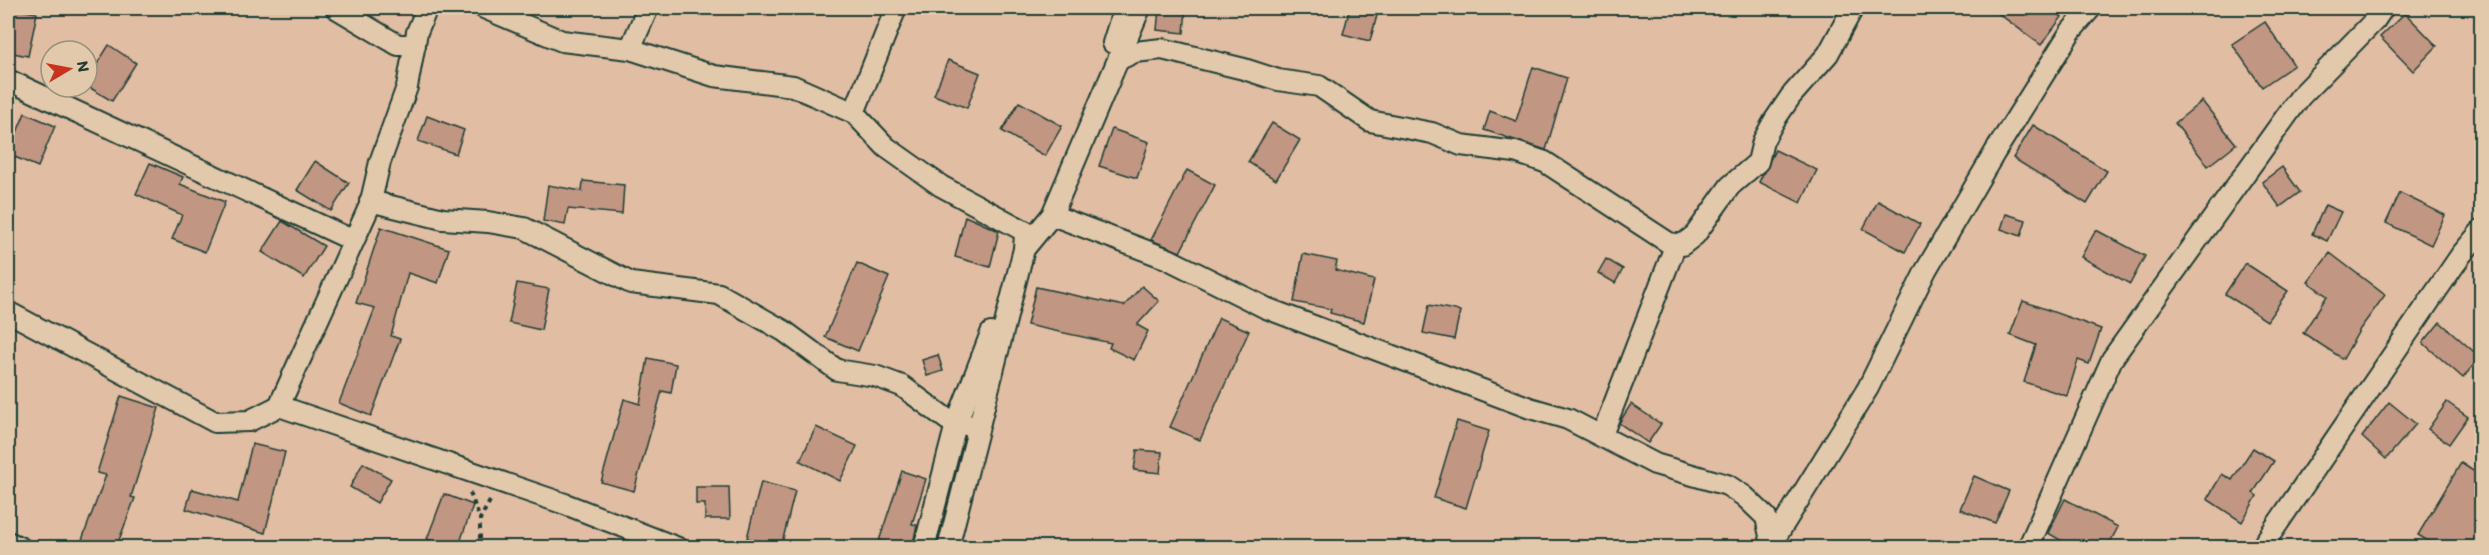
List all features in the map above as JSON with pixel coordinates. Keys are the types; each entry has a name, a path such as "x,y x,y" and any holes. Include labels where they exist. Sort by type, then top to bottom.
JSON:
{"street":[{"path":"336,8 399,45 415,45"},
{"path":"8,312 215,422 249,421 279,406 370,201 380,162 407,87 415,45 427,8"},
{"path":"484,8 562,41 630,49 714,76 793,86 854,113 886,147 1027,242"},
{"path":"630,49 648,8"},
{"path":"854,113 896,8"},
{"path":"924,548 956,424 1027,242 1114,42 1124,8"},
{"path":"948,548 1027,242 1052,215 1140,8"},
{"path":"1118,60 1135,52 1162,50 1244,69 1278,80 1319,86 1370,121 1432,133 1461,146 1515,152 1545,162 1655,234 1682,245 1695,235 1731,186 1758,162 1763,141 1773,121 1791,96 1828,54 1853,8"},
{"path":"1770,544 1868,388 1926,270 1995,152 2072,31 2091,8"},
{"path":"2028,548 2112,359 2300,97 2375,20 2383,8"},
{"path":"8,80 352,240"},
{"path":"370,201 443,219 488,222 524,228 631,283 719,294 784,331 837,370 875,376 902,386 948,420 978,428"},
{"path":"1052,215 1168,259 1266,309 1530,408 1568,419 1655,464 1727,485 1744,496 1766,517 1770,544"},
{"path":"2261,548 2461,255 2481,230"},
{"path":"1602,435 1676,244"},
{"path":"279,406 529,491 678,548"},
{"path":"8,542 21,548"}],"path":[{"path":"480,548 480,519 490,501 529,491"}],"building":[{"path":"8,8 37,13 28,56 8,52"},
{"path":"1159,8 1186,8 1184,33 1157,30"},
{"path":"1350,8 1379,8 1370,41 1343,34"},
{"path":"1991,8 2050,8 2062,17 2041,45"},
{"path":"2405,13 2437,46 2413,71 2380,37"},
{"path":"2265,22 2294,65 2262,87 2232,44"},
{"path":"109,45 136,63 112,101 99,93 99,61"},
{"path":"948,60 980,73 967,108 934,95"},
{"path":"1533,67 1567,78 1546,150 1484,130 1490,111 1516,121"},
{"path":"2202,101 2236,144 2208,166 2175,123"},
{"path":"1019,102 1062,126 1045,156 1002,131"},
{"path":"25,113 55,126 38,167 8,154"},
{"path":"427,116 464,130 456,154 418,141"},
{"path":"1272,123 1300,140 1276,180 1248,162"},
{"path":"2033,125 2107,171 2087,204 2013,158"},
{"path":"1112,129 1149,142 1137,178 1099,166"},
{"path":"1775,150 1817,170 1801,203 1759,182"},
{"path":"315,161 349,183 331,211 297,190"},
{"path":"150,163 183,177 180,184 225,202 205,252 172,239 182,215 136,194"},
{"path":"2282,167 2300,192 2280,207 2262,182"},
{"path":"1187,170 1215,185 1180,252 1151,240"},
{"path":"583,181 624,185 622,214 568,209 565,225 543,221 548,185 582,191"},
{"path":"2400,193 2445,215 2431,245 2386,223"},
{"path":"1878,201 1920,224 1905,252 1863,229"},
{"path":"2325,205 2341,212 2327,241 2312,234"},
{"path":"2006,214 2026,220 2021,236 2001,229"},
{"path":"965,216 999,231 990,267 955,257"},
{"path":"282,221 324,246 304,278 262,252"},
{"path":"381,227 449,249 438,283 408,273 391,336 400,339 371,416 339,403 375,308 356,303"},
{"path":"2096,230 2145,256 2130,284 2081,257"},
{"path":"2330,253 2385,295 2360,329 2343,359 2303,333 2327,296 2308,282"},
{"path":"1303,254 1337,261 1335,270 1374,280 1364,322 1330,313 1331,309 1294,302"},
{"path":"1606,259 1623,269 1615,283 1598,273"},
{"path":"857,263 889,277 858,351 825,337"},
{"path":"2245,263 2288,291 2267,321 2225,294"},
{"path":"517,283 549,289 541,330 509,323"},
{"path":"1142,286 1159,301 1137,325 1148,331 1134,360 1109,348 1111,343 1027,325 1036,287 1124,306"},
{"path":"2023,301 2101,329 2089,364 2078,360 2067,396 2024,382 2036,345 2010,335"},
{"path":"1429,305 1460,311 1454,339 1423,333"},
{"path":"1219,318 1249,331 1200,440 1170,427"},
{"path":"2440,322 2480,357 2463,378 2423,343"},
{"path":"938,355 943,371 927,376 922,360"},
{"path":"648,358 676,364 671,393 662,391 634,491 601,482 624,399 640,404"},
{"path":"121,396 159,408 131,497 135,498 116,548 79,548 106,475 97,473"},
{"path":"2389,402 2416,424 2386,459 2362,437"},
{"path":"2447,402 2468,417 2449,444 2428,429"},
{"path":"1631,404 1661,424 1648,443 1619,423"},
{"path":"1457,421 1489,431 1466,508 1434,498"},
{"path":"816,427 857,446 840,481 800,461"},
{"path":"252,444 285,452 265,533 186,509 192,489 238,502"},
{"path":"2253,448 2274,461 2253,493 2257,496 2242,522 2207,499 2222,474 2232,480"},
{"path":"1137,450 1162,452 1160,473 1134,470"},
{"path":"363,463 391,479 377,503 350,487"},
{"path":"2461,463 2481,476 2481,548 2440,548 2418,535"},
{"path":"902,471 926,479 912,524 917,525 912,548 879,541"},
{"path":"1974,476 2009,491 1995,523 1960,509"},
{"path":"761,482 795,491 781,547 747,538"},
{"path":"696,487 729,487 730,519 705,519 705,504 696,504"},
{"path":"444,494 473,505 458,548 450,548 427,539"},
{"path":"2065,499 2118,527 2107,548 2074,548 2048,533"}]}
